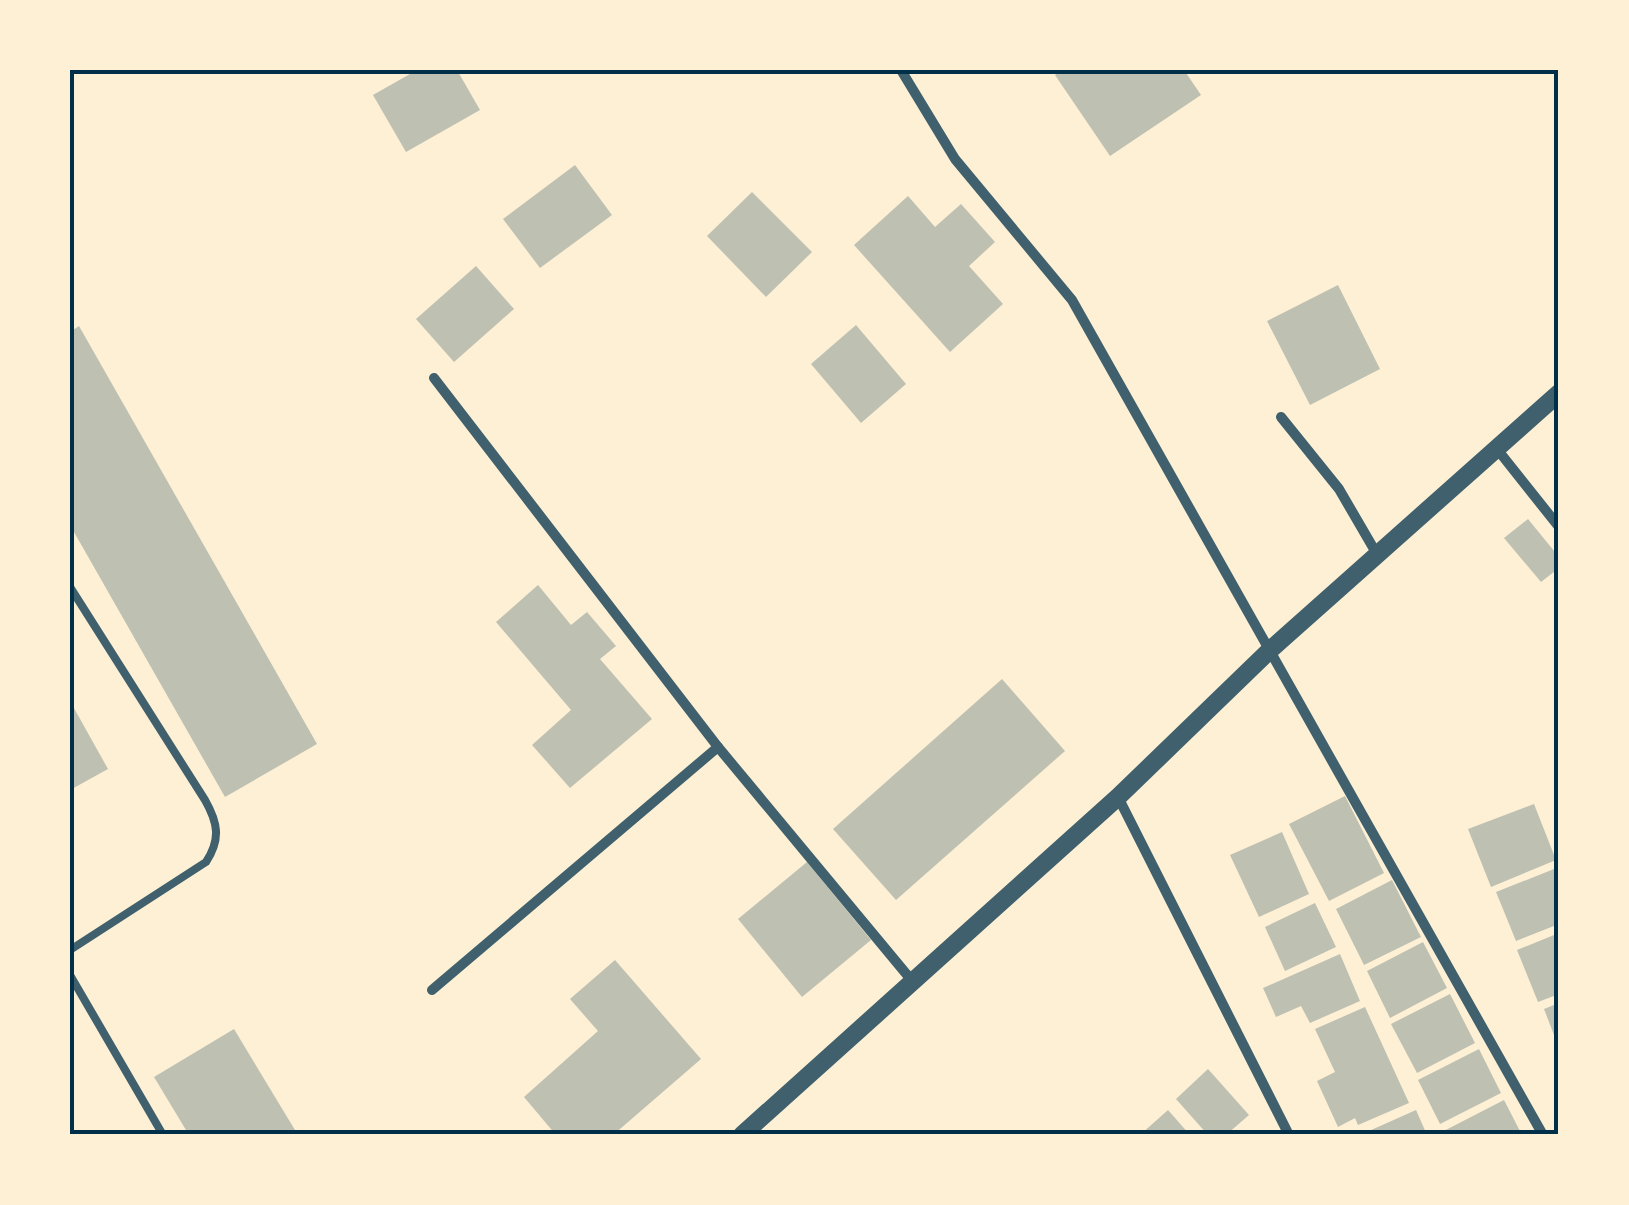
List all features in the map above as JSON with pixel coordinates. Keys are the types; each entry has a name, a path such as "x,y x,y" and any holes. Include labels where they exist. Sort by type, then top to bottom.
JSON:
{"street":[{"path":"901,70 955,159 1072,300 1543,1135"},
{"path":"434,378 718,746 912,982"},
{"path":"742,1135 1118,796 1270,650 1559,393"},
{"path":"1281,418 1339,489 1379,556"},
{"path":"1497,449 1559,526"},
{"path":"432,990 718,746"},
{"path":"1118,796 1289,1135"}],"lane":[{"path":"70,586 206,800 218,833 206,862 70,950"},
{"path":"70,975 163,1135"}],"building":[{"path":"417,70 457,70 480,110 406,152 373,95"},
{"path":"1062,70 1184,70 1201,95 1110,156 1055,75"},
{"path":"575,165 612,215 540,268 503,219"},
{"path":"752,192 812,252 766,297 707,236"},
{"path":"908,196 935,227 961,204 995,242 969,266 1003,304 950,352 854,245"},
{"path":"476,266 514,309 454,362 416,319"},
{"path":"1338,285 1380,369 1310,405 1267,321"},
{"path":"856,325 906,384 861,423 811,364"},
{"path":"79,326 317,744 225,797 70,525 70,332"},
{"path":"1528,519 1559,557 1559,568 1541,582 1504,538"},
{"path":"538,585 571,625 587,612 616,646 600,659 652,719 570,788 532,745 571,710 496,622"},
{"path":"1002,679 1065,751 896,900 833,829"},
{"path":"70,701 108,769 70,790"},
{"path":"1345,796 1384,873 1329,901 1289,824"},
{"path":"1534,804 1556,860 1491,887 1468,829"},
{"path":"1282,832 1309,894 1259,917 1230,855"},
{"path":"807,862 871,940 802,997 738,919"},
{"path":"1559,867 1559,924 1516,941 1496,892"},
{"path":"1392,880 1421,937 1364,965 1336,909"},
{"path":"1315,903 1336,947 1285,971 1265,927"},
{"path":"1559,933 1559,994 1538,1002 1517,950"},
{"path":"1423,942 1447,988 1390,1018 1367,971"},
{"path":"1340,954 1360,1001 1310,1023 1301,1006 1276,1017 1263,988"},
{"path":"615,960 701,1059 613,1135 556,1135 524,1097 598,1031 570,999"},
{"path":"1450,994 1475,1043 1417,1073 1391,1024"},
{"path":"1559,1003 1559,1048 1544,1009"},
{"path":"1365,1007 1409,1103 1358,1125 1355,1118 1338,1127 1317,1081 1335,1072 1315,1029"},
{"path":"234,1029 298,1135 189,1135 154,1077"},
{"path":"1479,1049 1501,1093 1440,1124 1418,1080"},
{"path":"1208,1069 1249,1115 1226,1135 1208,1135 1176,1099"},
{"path":"1504,1100 1522,1135 1436,1135"},
{"path":"1168,1110 1190,1135 1140,1135"},
{"path":"1416,1110 1427,1135 1360,1135"}]}
